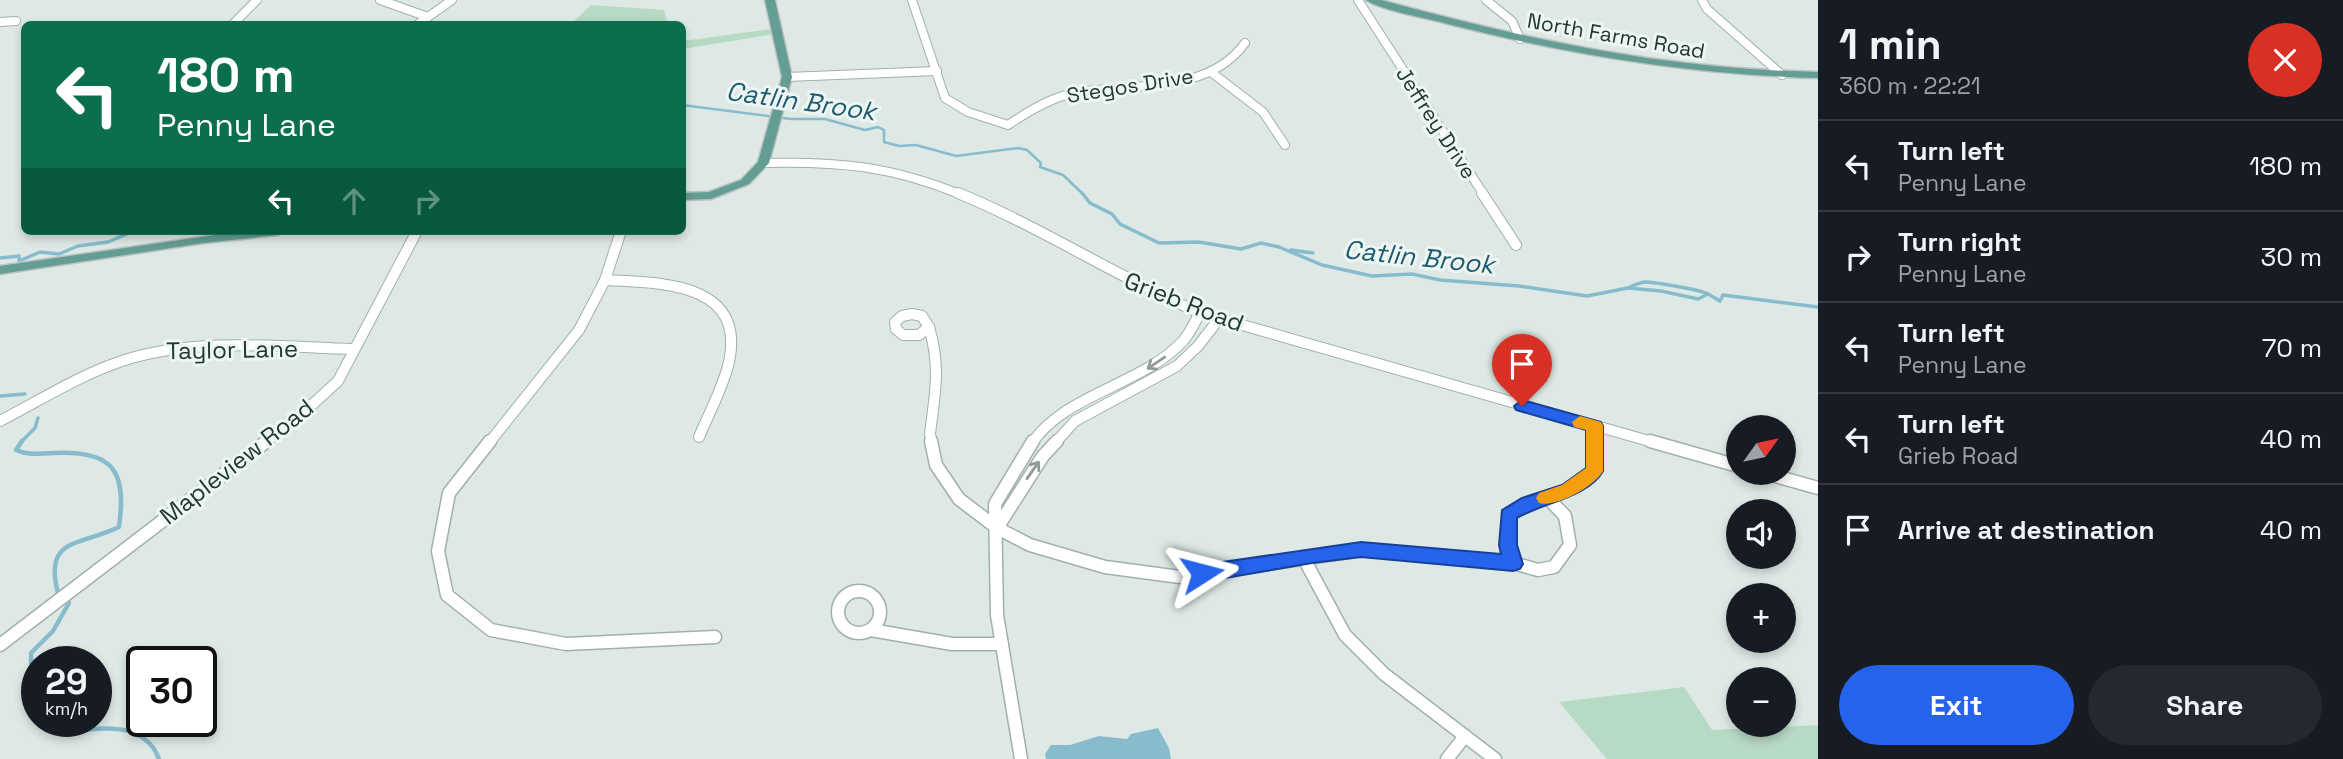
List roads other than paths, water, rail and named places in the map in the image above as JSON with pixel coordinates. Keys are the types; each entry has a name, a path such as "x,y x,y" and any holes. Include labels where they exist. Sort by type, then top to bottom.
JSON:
{"main road":[{"path":"686,197 711,195 745,182 763,163 787,76 771,0"},
{"name":"North Farms Road","path":"1371,0 1520,39 1674,68 1745,75 1818,75"},
{"path":"0,270 241,235"}],"street":[{"path":"236,21 257,0"},
{"path":"380,0 428,17"},
{"path":"422,21 452,0"},
{"path":"787,76 937,71 912,0"},
{"name":"Jeffrey Drive","path":"1358,0 1516,245"},
{"path":"1487,1 1499,0"},
{"path":"1702,0 1707,9 1782,75"},
{"path":"1487,1 1508,15 1518,26 1520,39"},
{"path":"0,22 16,21"},
{"name":"Stegos Drive","path":"937,71 945,97 953,105 1008,125 1049,100 1072,93 1165,82 1211,72 1231,63 1240,55 1245,43"},
{"path":"1211,72 1243,93 1275,122 1285,145"},
{"name":"Grieb Road","path":"763,163 860,164 930,181 983,202 1124,280 1200,313 1726,463"},
{"name":"Mapleview Road","path":"0,645 302,414 338,382 415,235"},
{"path":"620,235 605,280 579,330 449,493 438,551 447,595 491,631 566,644 715,637"},
{"path":"605,280 649,283 697,291 723,313 731,341 729,363 699,437"},
{"path":"1021,759 994,575 997,528 995,505 1034,439 1065,412 1140,374 1166,357 1185,340 1200,313"},
{"path":"997,528 1043,456 1075,421 1177,366 1198,346 1219,319"},
{"path":"929,327 937,354 938,373 930,434 936,465 959,499 997,528 1030,545 1105,567 1180,577 1303,556 1361,550 1513,564 1538,570 1554,567 1570,545 1565,516 1547,497"},
{"name":"Taylor Lane","path":"0,421 113,364 149,353 197,348 354,349"},
{"path":"1513,564 1508,545 1508,515 1517,508 1568,490 1594,471 1595,426"},
{"path":"1796,482 1818,488"},
{"path":"1303,556 1345,635 1384,674 1495,759"},
{"path":"871,630 934,644 972,647 1002,643"},
{"path":"1447,759 1465,736"}],"water":[{"path":"1158,728 1169,748 1171,759 1046,759 1045,754 1051,745 1070,745 1099,736 1127,739 1131,734"}],"waterway":[{"name":"Catlin Brook","path":"686,106 791,119 825,119 865,130 878,127 884,130 884,142 899,146 916,145 956,156 1018,148 1027,150 1041,163 1040,167 1063,175 1082,193"},
{"name":"Catlin Brook","path":"1082,193 1090,203 1112,214 1120,224 1159,243 1199,242 1241,249 1261,243 1279,247 1322,265 1372,276 1412,274 1440,280 1519,286 1587,296 1628,288"},
{"name":"Catlin Brook","path":"0,258 19,256 19,261 40,252 59,254 78,246 108,242 125,235"},
{"path":"1291,250 1313,253"},
{"path":"1628,288 1650,282 1708,294"},
{"name":"Catlin Brook","path":"1628,288 1661,291 1698,299 1708,294"},
{"name":"Catlin Brook","path":"1708,294 1720,301 1723,295 1818,307"},
{"path":"0,396 25,394"},
{"path":"22,441 35,428 38,418"},
{"path":"22,441 16,450 25,453 90,455 112,468 117,478 121,507 119,527 79,541 60,553 55,575 58,593"},
{"path":"38,646 53,631 69,603"},
{"path":"112,728 132,732 143,738 159,759"}]}
